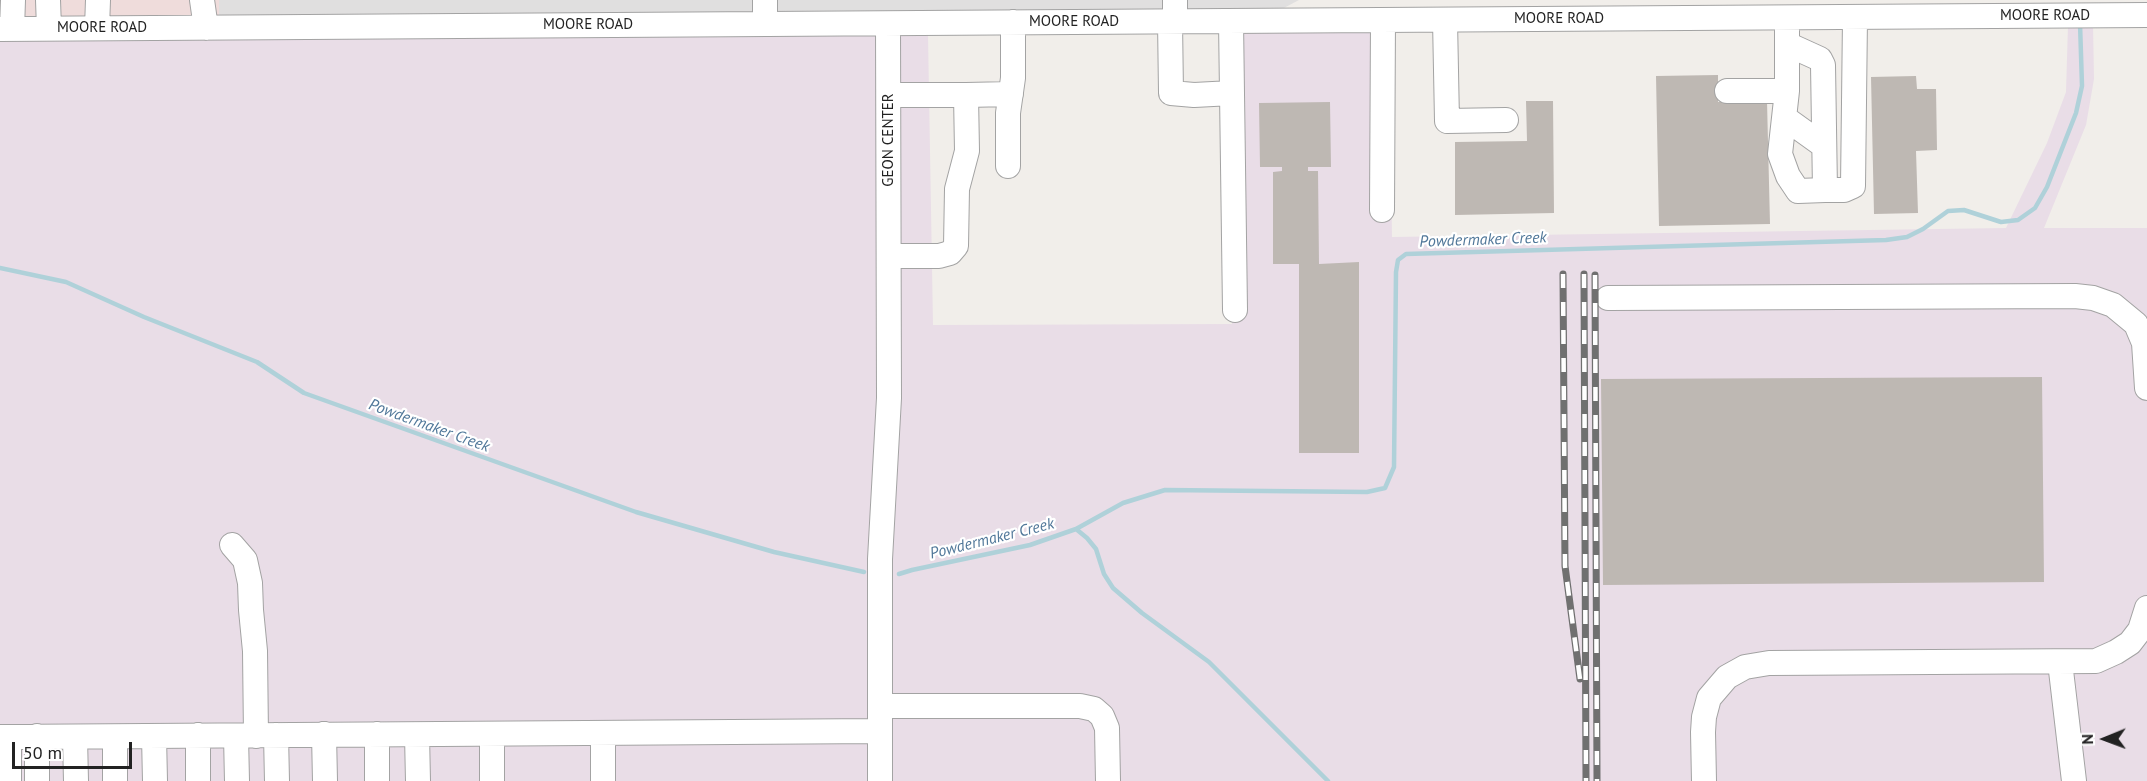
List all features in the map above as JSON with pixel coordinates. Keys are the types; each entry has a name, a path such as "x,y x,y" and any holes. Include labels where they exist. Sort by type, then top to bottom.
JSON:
{"street":[{"path":"6,29 13,0"},
{"path":"48,0 49,28"},
{"path":"97,28 98,0"},
{"path":"202,0 206,28"},
{"path":"765,0 765,24"},
{"name":"MOORE ROAD","path":"6,29 888,24 1013,22 1173,14 1231,21 1309,10 1383,20 2147,15"},
{"path":"1173,14 1171,93 1194,95 1232,93"},
{"path":"1787,18 1787,91 1780,154 1788,176 1798,191 1844,190 1853,186 1856,18"},
{"path":"1382,210 1383,20"},
{"path":"1445,20 1446,121 1506,120"},
{"path":"1231,21 1235,310"},
{"path":"1008,166 1008,112 1011,94 1013,22"},
{"name":"GEON CENTER","path":"880,781 880,559 888,416 890,256 888,24"},
{"path":"1787,45 1820,59 1823,65 1825,190"},
{"path":"1727,91 1787,91"},
{"path":"889,94 1011,94"},
{"path":"890,256 939,256 950,253 956,246 957,189 967,151 966,95"},
{"path":"1785,118 1824,146"},
{"path":"1608,298 2063,296 2092,298 2113,305 2136,324 2144,343 2147,388"},
{"path":"232,545 245,561 250,583 255,651 256,736 237,781"},
{"path":"1704,781 1703,732 1709,698 1727,677 1745,667 1769,663 2096,661 2130,643 2140,630 2147,608"},
{"path":"2060,662 2074,781"},
{"path":"880,706 1080,706 1094,709 1102,716 1107,728 1108,781"},
{"path":"9,781 4,737 879,731"},
{"path":"603,733 603,781"},
{"path":"324,734 325,781"},
{"path":"377,734 377,781"},
{"path":"492,734 492,781"},
{"path":"198,735 198,781"},
{"path":"417,735 418,781"},
{"path":"37,736 37,781"},
{"path":"154,736 154,781"},
{"path":"256,736 277,781"},
{"path":"75,737 76,781"},
{"path":"115,737 115,781"}],"shaded area":[{"path":"0,0 219,0 219,19 0,18"},
{"path":"219,0 1299,0 1282,9 219,19"},
{"path":"2093,24 2094,79 2086,125 2044,228 2147,228 2147,781 0,781 0,39 928,35 933,325 1232,324 1230,30 1389,29 1392,237 2006,228 2047,143 2066,92 2068,25"}],"building":[{"path":"1718,75 1718,102 1767,101 1770,224 1659,226 1656,76"},
{"path":"1916,76 1917,89 1936,89 1937,150 1916,151 1918,213 1874,214 1871,77"},
{"path":"1526,101 1553,101 1554,213 1455,215 1455,142 1527,141"},
{"path":"1330,102 1331,167 1308,167 1308,171 1318,171 1319,264 1359,262 1359,453 1299,453 1299,264 1273,264 1273,172 1282,171 1282,167 1260,167 1259,103"},
{"path":"2042,377 2044,582 1603,585 1601,379"}],"waterway":[{"name":"Powdermaker Creek","path":"899,574 1030,545 1076,529 1123,503 1165,490 1367,492 1385,488 1394,467 1396,272 1398,260 1406,254 1886,240 1907,237 1923,229 1948,211 1964,210 2001,222 2018,220 2035,208 2047,187 2076,113 2082,86 2080,23"},
{"name":"Powdermaker Creek","path":"0,268 66,282 144,317 257,362 304,393 636,512 774,552 864,572"},
{"path":"1076,529 1096,549 1104,574 1113,588 1142,613 1209,662 1328,781"}],"railway":[{"path":"1563,274 1565,566 1580,679"},
{"path":"1584,274 1586,781"},
{"path":"1595,275 1597,781"}]}
